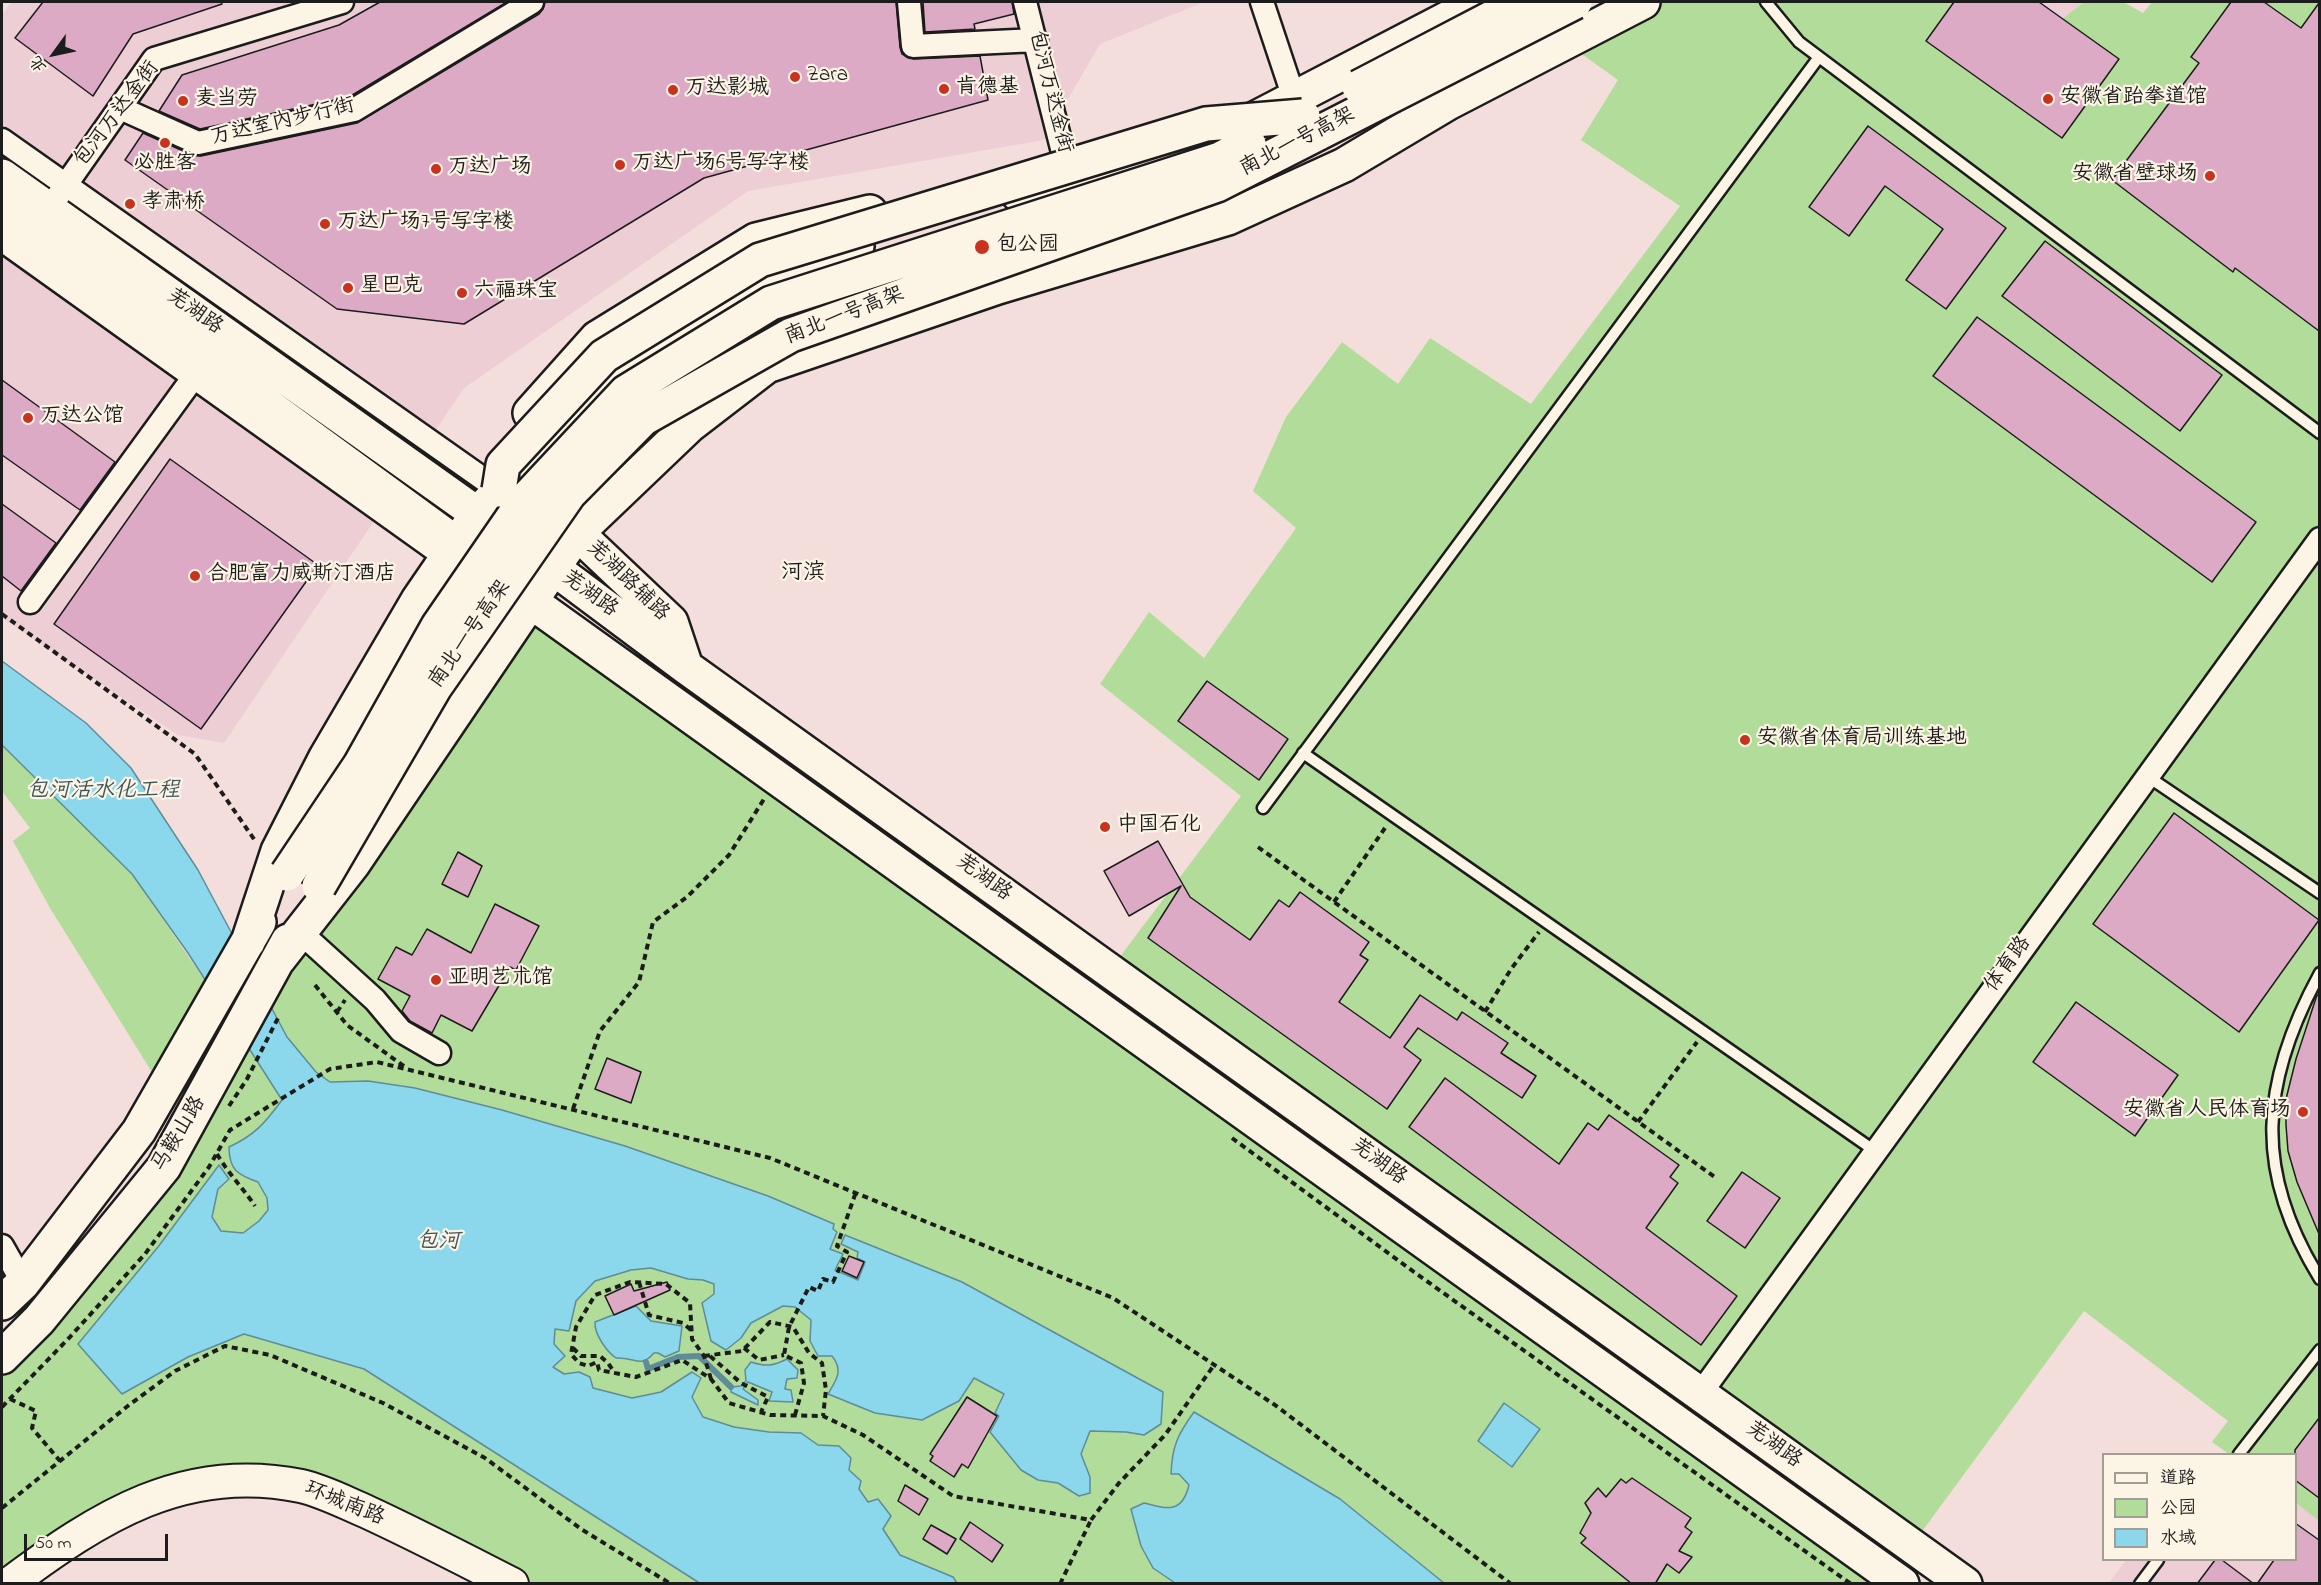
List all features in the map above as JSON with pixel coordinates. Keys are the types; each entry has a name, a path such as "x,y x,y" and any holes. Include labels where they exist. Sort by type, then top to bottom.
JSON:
{"main road":[{"path":"248,942 278,851 326,757 418,600 477,514 626,360 764,278 946,215 1011,196 1071,184 1212,141 1298,107 1479,2"},
{"name":"南北一号高架","path":"287,874 360,765 438,626 524,501 626,392 771,303 1220,159 1298,107 1522,2"},
{"name":"南北一号高架","path":"319,886 448,668 569,495 643,419 791,334 1217,185 1575,2"},
{"path":"278,960 353,864 577,533 689,426 767,366 998,287 1228,218 1344,165 1448,103 1643,2"},
{"path":"1448,103 1544,66 1668,2"},
{"path":"499,490 503,465 603,356 760,260 1206,124 1298,107"},
{"name":"芜湖路","path":"2,176 552,567 686,667 1965,1584"},
{"name":"芜湖路","path":"2,211 451,550 530,601 1902,1584"},
{"name":"芜湖路辅路","path":"577,533 671,622 686,667"},
{"name":"马鞍山路","path":"12,1293 139,1131 287,874"},
{"name":"马鞍山路","path":"2,1357 39,1320 164,1167 319,886"}],"street":[{"name":"包河万达金街","path":"49,210 154,59 342,2"},
{"name":"万达室内步行街","path":"120,108 198,143 354,110 532,2"},
{"path":"909,2 913,46 1036,40"},
{"name":"包河万达金街","path":"1025,2 1071,184"},
{"path":"1262,2 1298,107"},
{"path":"2,140 499,490"},
{"path":"2,240 193,378 451,550"},
{"path":"30,602 193,378"},
{"name":"体育路","path":"1700,1394 2319,539"},
{"path":"300,932 375,1000 401,1031 439,1053"},
{"path":"2,1246 12,1293"},
{"name":"环城南路","path":"9,1584 80,1533 143,1501 199,1484 244,1480 303,1486 332,1497 397,1526 512,1584"}],"lane":[{"path":"1766,2 1799,42 2319,433"},
{"path":"1263,808 1819,57"},
{"path":"1304,753 1875,1151"},
{"path":"2147,776 2319,893"},
{"path":"2319,973 2283,1051 2273,1109 2272,1156 2282,1202 2304,1254 2319,1280"},
{"path":"2241,1453 2319,1350"},
{"path":"2140,1584 2157,1561"}],"path":[{"path":"2,614 195,754 258,845"},
{"path":"573,1109 600,1031 639,982 653,922 687,897 729,855 765,797"},
{"path":"1334,902 1394,815"},
{"path":"1258,847 1716,1178"},
{"path":"1485,1012 1511,969 1547,921"},
{"path":"315,985 347,1025 408,1069"},
{"path":"249,1074 282,1009"},
{"path":"1638,1122 1705,1032"},
{"path":"2,1407 69,1338 144,1254 217,1154 230,1130 330,1069 377,1062 770,1158 1113,1298 1275,1405 1511,1584"},
{"path":"1225,1133 1414,1272 1851,1584"},
{"path":"217,1154 233,1180 244,1189 255,1206"},
{"path":"784,1355 789,1327 809,1287 818,1291 823,1278 833,1282 847,1252 837,1246 856,1192"},
{"path":"711,1380 704,1356 693,1339 690,1304 666,1284 630,1282 595,1295 576,1327 571,1354 579,1363 588,1366 597,1362 599,1370 636,1377 682,1360 711,1380 729,1403 770,1415 823,1416 863,1435 953,1496 1091,1520"},
{"path":"639,1282 649,1316 683,1323 692,1331"},
{"path":"704,1356 741,1351 770,1322 793,1327 809,1353 822,1363 826,1390 823,1416"},
{"path":"2,1508 129,1405 175,1371 225,1346 270,1355 383,1403 475,1452 581,1529 671,1584"},
{"path":"572,1348 581,1356 600,1356 615,1373"},
{"path":"744,1348 759,1360 784,1355 801,1363 804,1383 795,1415"},
{"path":"710,1356 741,1383 768,1397 761,1412"},
{"path":"1060,1583 1091,1520 1119,1483 1165,1435 1214,1365"},
{"path":"10,1399 36,1411 32,1428 60,1461"}],"shaded area":[{"path":"12,2 1204,2 1100,44 1044,140 748,191 464,388 224,743 178,735 2,618 2,14"},
{"path":"2038,2 2084,2 2062,19"},
{"path":"2297,1504 2319,1521 2319,1583 2108,1584 2125,1561 2297,1561"}],"green space":[{"name":"安徽省体育局训练基地","path":"1643,2 2038,2 2062,19 2084,2 2123,2 2143,13 2152,2 2319,2 2319,1521 2297,1504 2297,1453 2228,1453 2212,1442 2228,1421 2084,1311 1912,1545 1110,970 1241,796 1100,684 1149,612 1204,658 1296,528 1253,491 1286,417 1342,342 1398,384 1430,338 1531,404 1680,206 1581,140 1618,80 1565,42"},
{"path":"530,601 1902,1583 514,1583 260,1472 119,1492 2,1578 2,1357 164,1167 278,960"},
{"path":"2,745 132,874 216,997 163,1090 50,908 13,841 30,828 2,791"}],"water":[{"name":"包河","path":"2,661 86,723 131,768 198,870 287,1037 316,1072 330,1082 368,1081 415,1088 502,1110 625,1146 768,1196 834,1224 833,1229 837,1232 830,1249 843,1254 835,1270 858,1280 865,1262 857,1258 858,1252 841,1244 845,1235 962,1282 1163,1392 1161,1424 1144,1435 1090,1431 1081,1454 1090,1477 1090,1493 1079,1496 1058,1483 1038,1480 1021,1470 990,1432 999,1416 995,1413 1004,1394 974,1378 959,1401 922,1420 875,1413 828,1394 838,1375 838,1366 832,1356 818,1356 810,1341 811,1320 795,1307 783,1306 751,1323 741,1338 726,1350 711,1341 702,1303 714,1294 714,1284 651,1268 631,1270 595,1281 576,1301 569,1331 555,1329 554,1344 565,1356 553,1367 564,1374 579,1372 590,1377 593,1388 632,1398 661,1392 692,1372 701,1378 692,1397 703,1417 734,1427 769,1432 801,1433 818,1445 839,1446 851,1458 849,1470 861,1481 859,1489 868,1502 878,1499 891,1516 883,1529 900,1555 953,1577 957,1583 701,1584 364,1369 244,1334 188,1357 122,1394 78,1344 158,1247 219,1165 229,1179 218,1189 212,1217 221,1231 243,1233 259,1221 268,1210 267,1198 258,1182 240,1174 233,1166 229,1147 259,1128 282,1100 188,953 132,874 2,745"},
{"path":"636,1306 651,1321 682,1326 679,1351 665,1357 654,1353 641,1361 616,1358 609,1352 599,1337 595,1322"},
{"path":"787,1359 798,1370 797,1378 787,1379 785,1389 791,1390 793,1402 769,1401 772,1392 748,1382 743,1389 758,1400 758,1405 731,1392 731,1387 741,1386 746,1381 745,1370 751,1362 769,1365"},
{"path":"1504,1403 1540,1429 1512,1467 1478,1441"},
{"path":"1194,1412 1340,1499 1444,1583 1175,1583 1153,1568 1141,1546 1131,1509 1144,1503 1166,1508 1178,1505 1182,1501 1189,1485 1179,1474 1171,1474 1173,1456 1177,1441"}],"building":[{"path":"43,2 221,2 222,4 133,34 93,96 15,38"},
{"path":"380,2 507,2 349,97 200,129 159,111 182,75 339,25"},
{"name":"万达广场","path":"545,2 896,2 902,54 914,59 980,56 988,100 704,178 464,324 337,309 125,160 143,133 192,155 201,156 357,123 539,14"},
{"path":"923,2 1012,2 1014,14 974,24 975,29 925,32"},
{"name":"安徽省跆拳道馆","path":"1954,2 2039,2 2119,59 2062,138 1926,41"},
{"path":"2231,2 2264,2 2301,28 2319,3 2319,331 2235,268 2233,272 2112,180 2199,63 2191,57"},
{"path":"1868,126 2006,228 1946,309 1906,280 1943,229 1885,186 1849,236 1809,207"},
{"path":"2045,241 2222,375 2180,431 2002,296"},
{"path":"1977,317 2256,522 2212,582 1933,376"},
{"name":"万达公馆","path":"2,380 115,462 80,510 2,455"},
{"path":"170,459 318,565 201,729 54,624"},
{"path":"2,504 56,543 21,591 2,576"},
{"path":"1207,681 1288,739 1259,780 1178,721"},
{"path":"2174,813 2319,920 2239,1032 2093,924"},
{"path":"1158,841 1190,897 1250,940 1279,900 1289,907 1300,892 1369,942 1360,955 1368,960 1339,1002 1390,1038 1420,995 1457,1020 1462,1012 1508,1043 1501,1053 1536,1076 1522,1098 1418,1028 1404,1047 1421,1060 1387,1109 1148,938 1181,886 1129,916 1104,871"},
{"path":"458,852 482,866 468,897 442,884"},
{"name":"亚明艺术馆","path":"495,904 539,926 516,970 510,967 472,1031 441,1015 432,1033 410,1021 402,1011 410,996 378,979 396,947 412,955 427,929 471,953"},
{"name":"安徽省人民体育场","path":"2317,995 2319,996 2319,1234 2297,1182 2288,1151 2286,1125 2286,1099 2296,1059"},
{"path":"2076,1002 2178,1075 2135,1136 2033,1062"},
{"path":"607,1058 641,1072 631,1103 595,1089"},
{"path":"1445,1078 1559,1164 1588,1123 1598,1130 1609,1115 1679,1165 1670,1177 1678,1183 1646,1228 1737,1296 1701,1345 1409,1127"},
{"path":"1742,1172 1780,1198 1745,1248 1707,1221"},
{"path":"849,1256 864,1262 857,1278 842,1271"},
{"path":"667,1282 670,1290 614,1315 605,1296 631,1284 634,1291"},
{"path":"967,1397 997,1416 968,1468 962,1464 954,1477 930,1461 933,1456 930,1454"},
{"path":"2319,1418 2319,1498 2297,1482 2297,1453 2295,1450"},
{"path":"1632,1478 1691,1518 1685,1527 1692,1532 1679,1551 1692,1557 1679,1573 1667,1564 1655,1584 1632,1584 1581,1543 1586,1538 1580,1533 1591,1513 1585,1503 1598,1488 1606,1497 1621,1479 1626,1483"},
{"path":"905,1485 928,1499 919,1515 898,1501"},
{"path":"970,1522 1003,1545 992,1562 960,1539"},
{"path":"2297,1524 2319,1540 2319,1584 2257,1584 2273,1561 2297,1561"},
{"path":"931,1525 956,1539 947,1554 923,1539"},
{"path":"2214,1561 2223,1561 2254,1584 2197,1584"}],"waterway":[{"path":"646,1362 648,1369 678,1357 699,1356 731,1387"}],"place":[{"name":"Zara","path":"795,77"},
{"name":"肯德基","path":"944,89"},
{"name":"万达影城","path":"673,90"},
{"name":"安徽省跆拳道馆","path":"2048,99"},
{"name":"麦当劳","path":"183,101"},
{"name":"必胜客","path":"165,143"},
{"name":"万达广场6号写字楼","path":"620,165"},
{"name":"万达广场","path":"436,169"},
{"name":"安徽省壁球场","path":"2210,176"},
{"name":"孝肃桥","path":"130,204"},
{"name":"万达广场7号写字楼","path":"325,224"},
{"name":"包公园","path":"982,247"},
{"name":"星巴克","path":"348,288"},
{"name":"六福珠宝","path":"462,293"},
{"name":"万达公馆","path":"28,418"},
{"name":"合肥富力威斯汀酒店","path":"195,576"},
{"name":"安徽省体育局训练基地","path":"1745,740"},
{"name":"中国石化","path":"1105,827"},
{"name":"亚明艺术馆","path":"436,980"},
{"name":"安徽省人民体育场","path":"2303,1112"}],"district":[{"name":"河滨","path":"803,574"}],"water label":[{"name":"包河活水化工程","path":"103,792"}]}
